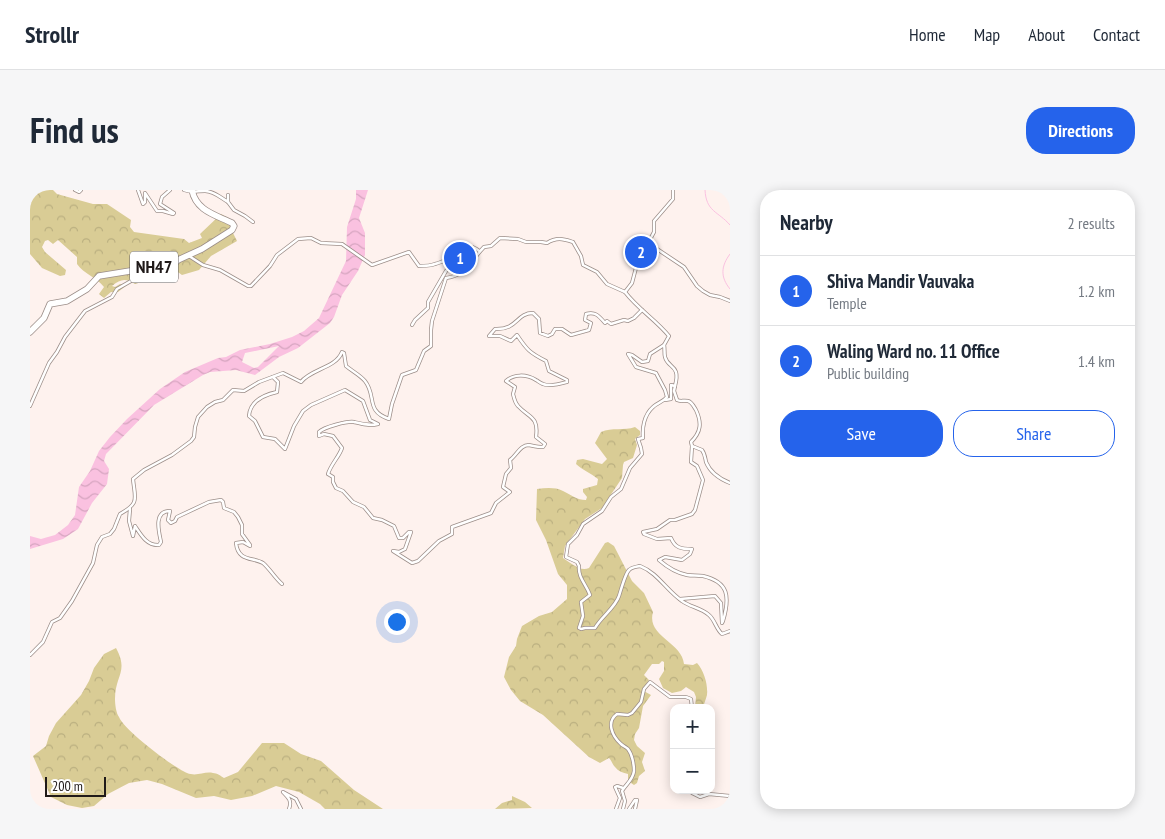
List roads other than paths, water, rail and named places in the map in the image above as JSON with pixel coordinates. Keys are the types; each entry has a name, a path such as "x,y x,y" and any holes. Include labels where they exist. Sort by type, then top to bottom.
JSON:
{"highway":[{"name":"NH47","path":"30,332 44,318 50,304 67,301 87,289 99,276 167,265 188,256 230,232 234,226 230,222 208,213 202,208 192,192"}],"street":[{"path":"75,190 79,192 81,190"},
{"path":"138,190 143,204 145,202 145,192 157,211 173,214 172,211 160,204 162,197 170,190"},
{"path":"184,190 216,194 228,202 234,210 253,222"},
{"path":"625,292 634,278 637,264 654,232 654,221 673,199 672,190"},
{"path":"228,194 228,202"},
{"path":"188,256 203,265 220,270 248,286 257,281 276,255 298,239 311,238 321,243 342,244 372,265 409,252 419,266 455,260"},
{"path":"30,655 42,642 52,622 60,618 72,601 93,563 97,546 102,537 114,530 120,514 130,509 134,503 136,497 133,479 191,441 194,437 198,417 207,407 214,402 223,400 233,390 244,391 259,382 283,373 301,382 305,377 322,369 341,356 342,352 344,353 346,366 364,380 369,388 374,409 381,416 389,419 402,375 416,370 424,350 431,346 432,321 446,278 457,276 474,261 479,251 484,247 491,246 500,238 518,238 526,242 547,243 560,239 573,242 582,256 583,265 597,272 607,284 625,292 642,310 653,318 669,336 664,345 650,354 648,361 642,362 628,354 636,367 656,373 665,390 667,398 665,400"},
{"path":"648,243 684,267 697,286 703,291 730,301"},
{"path":"412,325 414,320 428,308 428,302 446,271 464,250 473,248 479,251"},
{"path":"30,406 49,363 64,337 85,311 112,297 117,289 138,277 170,270 180,259"},
{"path":"273,377 278,382 278,390 255,402 248,414 255,421 263,437 275,440 285,449 294,426 303,411 311,405 345,390 363,401 370,420 378,424 365,425 352,422 325,428 319,432 320,436 324,434 332,436 342,448 333,460 328,474 333,477 332,482 336,488 343,491 353,502 364,508 373,518 394,526 399,538 403,538 411,532 405,549 400,552 393,551 412,563 418,561 439,541 452,534 452,527 491,513 496,502 510,492 503,487 506,474 511,468 510,460 516,456 523,446 542,447 545,444 536,437 537,426 532,417 517,406 513,394 515,387 506,381 520,375 529,376 542,384 549,385 561,384 567,380 549,371 546,361 525,349 517,335 511,341 500,336 489,336 491,332 495,329 504,329 515,323 523,314 533,313 539,319 540,333 548,336 555,329 562,328 571,335 589,330 591,324 585,320 588,313 596,314 605,323 607,321 611,324 624,320 628,321 642,310"},
{"path":"664,345 666,359 676,371 677,377 674,390 677,400 680,402 690,402 700,420 697,435 691,442 691,462 697,466 702,480 695,510 692,514 670,520 657,529 643,532 656,539 671,538 673,544 678,548 692,550 682,560 664,557 659,560 681,573 709,578 721,583 726,590 727,603 722,623 721,602 715,596 679,598"},
{"path":"675,386 671,385 671,399 665,400 653,407 647,415 642,427 642,438 638,439 642,454 630,468 621,489 616,495 611,497 602,511 583,524 577,535 568,544 566,557 577,562 580,578 590,595 581,602 583,616 579,628 596,627 598,622 614,605 628,570 640,566 652,571 679,598 712,617 719,632 722,634 730,631"},
{"path":"692,446 702,450 712,471 721,479 730,483"},
{"path":"130,509 133,536 135,526 148,542 154,546 159,545 161,542 158,522 160,516 166,511 170,511 168,520 171,523 177,517 209,502 221,500 224,508 234,512 238,517 242,525 242,534 250,545 243,542 236,543 241,554 266,565 276,580 282,584"},
{"path":"623,809 626,801 622,791 630,781 634,770 633,760 628,749 621,744 612,732 610,725 612,717 617,714 628,715 632,713 641,702 644,689 650,682 670,697 681,696 691,699 692,704"},
{"path":"616,809 620,798 615,787 624,788"},
{"path":"288,809 291,804 290,800 283,792 296,799 301,809"},
{"path":"693,794 696,797 709,794 730,796"},
{"path":"629,809 637,800 635,809"}],"water":[{"path":"356,190 368,190 359,218 365,233 365,255 358,271 342,295 330,323 298,348 279,357 255,375 236,370 210,372 154,405 106,454 104,461 109,469 107,484 92,503 78,529 63,539 30,549 30,536 41,539 55,535 68,525 75,515 79,487 90,471 99,451 127,419 160,389 185,372 218,358 226,357 240,350 292,337 304,331 319,318 346,261 347,227 356,199","holes":["279,346 258,367 254,368 242,362 245,353"]}],"waterway":[{"path":"705,190 710,207 730,225"},
{"path":"730,254 723,267 723,276 730,289"}],"place":[{"name":"Waling Ward no. 11 Office","path":"641,252"},
{"name":"Shiva Mandir Vauvaka","path":"460,258"}]}
